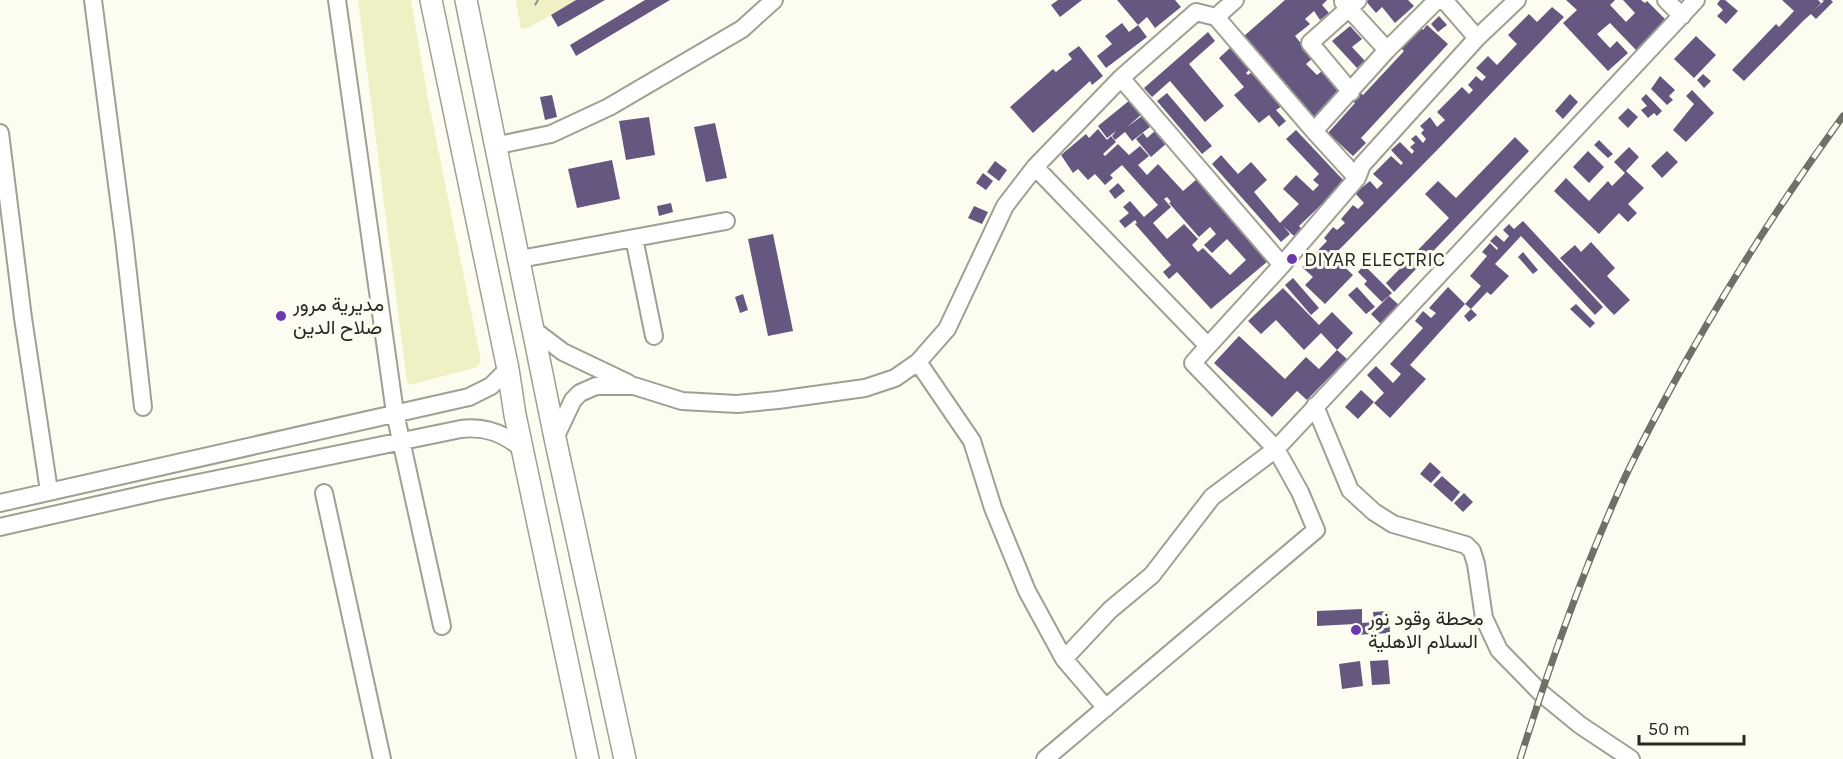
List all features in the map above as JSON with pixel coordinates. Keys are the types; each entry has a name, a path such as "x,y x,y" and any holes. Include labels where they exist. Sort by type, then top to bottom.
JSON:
{"main road":[{"path":"431,0 508,369 522,449 588,759"},
{"path":"467,0 494,146 520,259 555,438 625,759"}],"street":[{"path":"93,0 143,407"},
{"path":"337,0 395,413 442,626"},
{"path":"494,146 543,137 609,107 742,29 774,0"},
{"path":"1216,17 1235,0"},
{"path":"1314,131 1387,50 1437,0"},
{"path":"1444,0 1477,38"},
{"path":"1045,759 1316,530 1300,492 1276,449 1193,363 1358,178 1362,165 1477,38 1517,0"},
{"path":"1666,0 1682,16"},
{"path":"1064,659 1110,610 1152,575 1212,497 1276,449 1696,0"},
{"path":"1351,92 1310,43 1349,3 1387,50"},
{"path":"534,330 563,352 634,386 682,401 737,404 778,400 865,388 895,378 918,362 947,329 1005,206 1035,167 1191,6 1216,17 1314,131 1358,178"},
{"path":"1121,78 1282,265"},
{"path":"0,133 23,318 49,491"},
{"path":"1035,167 1208,346"},
{"path":"520,259 726,221"},
{"path":"634,238 654,336"},
{"path":"918,362 972,441 993,508 1027,591 1064,659 1106,708"},
{"path":"0,503 469,397 491,386 508,369"},
{"path":"555,438 569,408 580,393 596,386 634,386"},
{"path":"1315,406 1350,490 1374,512 1393,524 1466,545 1472,551 1476,564 1484,618 1499,650 1541,693 1580,725 1631,759"},
{"path":"0,527 282,465 461,429 481,428 500,433 522,449"},
{"path":"277,440 282,465"},
{"path":"324,493 382,759"}],"path":[{"path":"535,5 538,0"}],"green space":[{"path":"358,0 411,0 427,94 481,361 477,367 410,385 407,382"},
{"path":"516,0 576,0 530,27 521,29"}],"building":[{"path":"576,0 605,0 558,27 551,15"},
{"path":"645,0 670,0 576,56 570,45"},
{"path":"1058,0 1082,0 1060,17 1051,5"},
{"path":"1117,0 1175,0 1181,7 1155,28 1147,17 1138,25"},
{"path":"1285,0 1327,0 1322,5 1329,13 1320,20 1314,11 1305,19 1310,24 1295,36 1313,58 1306,64 1317,75 1322,71 1340,93 1315,118 1244,36"},
{"path":"1365,0 1408,0 1414,6 1395,23 1382,7 1376,13"},
{"path":"1566,0 1615,0 1610,5 1626,22 1635,13 1623,0 1641,0 1645,3 1647,1 1666,20 1636,50 1610,23 1597,34 1610,48 1617,41 1628,53 1608,71 1563,23 1577,10"},
{"path":"1720,0 1725,0 1738,11 1726,24 1717,16 1723,10 1717,4"},
{"path":"1782,0 1818,0 1821,3 1814,10 1824,1 1822,0 1833,2 1816,19 1811,14 1804,20 1744,81 1732,70 1776,24 1779,27 1794,11"},
{"path":"1552,7 1564,17 1333,256 1353,275 1325,304 1305,285 1313,277 1302,267 1327,241 1324,238 1333,227 1337,230 1345,223 1341,219 1353,205 1358,209 1364,203 1355,193 1370,181 1377,189 1383,183 1373,174 1391,156 1401,165 1403,163 1391,150 1400,142 1412,154 1414,151 1410,147 1415,143 1411,139 1416,135 1423,143 1426,139 1421,133 1424,130 1420,126 1430,117 1437,127 1445,120 1437,112 1462,87 1469,94 1473,90 1468,85 1476,76 1482,81 1486,77 1476,68 1488,56 1497,65 1517,44 1508,35 1529,14 1537,22"},
{"path":"1439,16 1447,25 1438,32 1431,24"},
{"path":"1122,23 1129,32 1138,25 1147,37 1106,68 1097,56 1112,44 1105,36"},
{"path":"1427,25 1448,44 1361,138 1366,143 1353,156 1328,133 1355,103 1351,100 1358,91 1363,95 1404,51 1399,47 1418,26 1423,30"},
{"path":"1350,26 1362,39 1352,47 1365,61 1357,68 1332,41"},
{"path":"1208,32 1215,41 1189,64 1224,106 1205,122 1170,81 1152,97 1144,88"},
{"path":"1696,36 1716,55 1694,78 1674,59"},
{"path":"1079,46 1103,76 1092,85 1090,81 1033,133 1010,107 1053,69 1056,72 1072,59 1068,54"},
{"path":"1231,47 1251,68 1246,73 1248,75 1253,71 1282,106 1276,110 1286,121 1279,127 1269,115 1259,123 1234,95 1244,87 1219,58"},
{"path":"1703,74 1711,81 1704,88 1697,80"},
{"path":"1660,76 1675,90 1669,96 1673,100 1667,105 1651,89"},
{"path":"1692,90 1714,113 1686,142 1673,130 1694,104 1686,96"},
{"path":"1167,93 1212,146 1202,154 1157,101"},
{"path":"1570,94 1578,102 1563,119 1555,111"},
{"path":"1646,94 1662,111 1657,116 1654,113 1648,118 1641,110 1647,106 1641,99"},
{"path":"552,95 557,117 545,120 540,97"},
{"path":"1130,100 1142,114 1127,127 1142,116 1150,127 1132,141 1125,132 1115,140 1112,136 1116,131 1107,138 1098,126"},
{"path":"1628,108 1638,117 1628,128 1618,118"},
{"path":"649,117 655,155 626,160 619,121"},
{"path":"715,123 727,178 706,182 694,127"},
{"path":"1098,129 1107,140 1111,136 1116,142 1103,154 1105,156 1118,144 1129,155 1140,146 1149,156 1138,165 1147,175 1158,164 1183,191 1197,179 1252,239 1250,241 1268,261 1211,309 1177,272 1169,279 1163,272 1171,265 1135,224 1137,223 1135,220 1125,228 1119,221 1129,213 1123,207 1130,201 1144,217 1158,205 1122,165 1110,175 1113,178 1105,185 1095,174 1088,180 1078,169 1073,173 1061,155 1086,134 1089,138","holes":["1167,197 1171,202 1169,203 1199,237 1210,227 1216,234 1204,245 1212,253 1227,239 1246,260 1230,275 1203,248 1198,252 1192,245 1198,239 1184,224 1167,239 1153,223 1171,207 1164,199"]},
{"path":"1156,130 1167,143 1151,157 1136,139 1143,133 1147,138"},
{"path":"1296,130 1345,182 1299,226 1301,228 1294,236 1283,226 1290,234 1281,242 1212,164 1221,155 1238,174 1251,162 1267,180 1254,192 1280,223 1299,204 1283,189 1296,175 1313,191 1319,185 1313,180 1319,174 1286,139"},
{"path":"1515,137 1529,151 1394,292 1386,283 1449,218 1425,194 1438,181 1456,198"},
{"path":"1599,140 1613,154 1608,158 1594,145"},
{"path":"1629,147 1639,157 1626,171 1644,188 1628,204 1637,213 1628,222 1619,213 1599,234 1554,191 1566,178 1589,201 1608,181 1612,186 1625,173 1614,162"},
{"path":"1588,151 1604,167 1589,183 1573,167"},
{"path":"1667,151 1678,162 1662,178 1651,166"},
{"path":"612,160 620,199 577,208 568,169"},
{"path":"995,161 1007,170 999,181 987,172"},
{"path":"983,173 993,181 986,190 976,183"},
{"path":"1118,183 1125,191 1115,199 1109,191"},
{"path":"671,203 673,212 659,216 657,206"},
{"path":"974,206 988,212 982,224 968,218"},
{"path":"1523,221 1603,307 1595,315 1521,236 1495,264 1509,276 1491,295 1487,292 1471,309 1465,304 1481,286 1470,276 1487,256 1482,252 1490,243 1497,250 1498,248 1490,241 1496,235 1504,242 1509,236 1503,230 1509,224 1514,229"},
{"path":"773,234 793,331 768,336 748,239"},
{"path":"1591,242 1615,268 1607,276 1630,300 1614,315 1560,258 1575,245 1581,252"},
{"path":"1523,252 1538,270 1533,274 1518,257"},
{"path":"1364,265 1392,293 1382,302 1364,284 1367,281 1358,272"},
{"path":"1293,278 1319,308 1311,315 1285,285"},
{"path":"1357,287 1375,307 1366,314 1348,295"},
{"path":"1448,287 1465,304 1410,365 1426,379 1390,418 1374,403 1384,393 1367,375 1376,366 1393,383 1401,374 1390,364 1423,328 1415,321 1423,311 1431,318 1436,313 1429,308"},
{"path":"1283,288 1319,325 1332,312 1353,333 1337,350 1321,333 1304,350 1276,320 1261,334 1248,321"},
{"path":"743,294 748,310 740,313 735,297"},
{"path":"1389,296 1399,305 1381,324 1371,314"},
{"path":"1576,304 1595,323 1590,328 1570,309"},
{"path":"1471,309 1477,315 1469,322 1464,316"},
{"path":"1239,336 1285,379 1306,357 1319,369 1337,350 1347,359 1307,400 1297,391 1272,417 1214,363"},
{"path":"1361,390 1374,402 1358,419 1345,407"},
{"path":"1430,462 1441,472 1431,483 1420,474"},
{"path":"1442,476 1460,492 1452,502 1433,485"},
{"path":"1464,493 1473,502 1463,512 1454,503"},
{"path":"1362,609 1362,623 1374,622 1373,612 1389,611 1390,633 1355,635 1355,624 1317,626 1317,611"},
{"path":"1388,660 1390,684 1372,685 1370,661"},
{"path":"1360,661 1363,686 1342,689 1339,664"}],"railway":[{"path":"1520,759 1579,587 1636,454 1684,364 1727,291 1771,220 1843,116"}],"place":[{"name":"DIYAR ELECTRIC","path":"1292,259"},
{"name":"مديرية مرور صلاح الدين","path":"281,316"},
{"name":"محطة وقود نور السلام الاهلية","path":"1356,630"}]}
